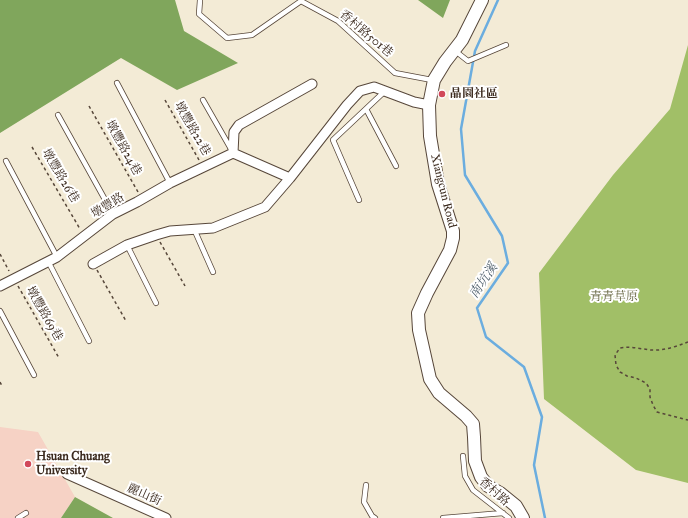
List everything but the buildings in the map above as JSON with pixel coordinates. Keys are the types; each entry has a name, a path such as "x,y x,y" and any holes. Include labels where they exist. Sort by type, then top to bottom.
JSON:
{"street":[{"name":"Xiangcun Road","path":"482,0 462,40 434,80 429,105 430,136 438,184 453,231 453,238 450,250 418,313 419,330 430,379 435,388 439,394 466,416 473,424 475,461 481,477 488,486 500,493 516,506 523,518"},
{"path":"290,178 233,153 234,132 239,125 312,84"},
{"path":"93,264 127,245 156,235 170,231 213,228 265,207 360,91 374,87 414,102 429,105"},
{"name":"墩豐路","path":"0,286 57,257 113,214 170,183 233,153"},
{"name":"麗山街","path":"67,474 166,518"}],"lane":[{"name":"香村路501巷","path":"200,0 199,14 227,38 252,35 302,1 338,21 396,73 434,80"},
{"path":"454,50 468,61 506,45"},
{"path":"117,83 170,183"},
{"path":"359,200 333,140 385,91"},
{"path":"204,100 233,153"},
{"path":"366,110 396,166"},
{"path":"58,115 113,214"},
{"path":"6,161 57,257"},
{"path":"194,229 213,272"},
{"path":"127,245 156,303"},
{"path":"48,261 89,341"},
{"path":"0,311 34,375"},
{"name":"香村路","path":"462,456 465,476 473,490 510,518"},
{"path":"366,485 364,502 372,516 375,518"},
{"path":"18,518 26,513"},
{"path":"443,518 503,513"}],"path":[{"name":"墩豐路22巷","path":"165,100 203,167"},
{"name":"墩豐路24巷","path":"89,106 142,199"},
{"name":"墩豐路26巷","path":"32,147 84,236"},
{"path":"156,235 185,286"},
{"name":"墩豐路69巷","path":"0,254 59,358"},
{"path":"93,264 126,321"},
{"path":"688,342 670,348 653,350 632,347 620,348 615,355 616,365 620,372 646,383 650,388 652,405 657,412 688,420"},
{"path":"0,382 2,386"}],"shaded area":[{"name":"Hsuan Chuang University","path":"0,427 38,432 75,497 61,518 0,518"}],"green space":[{"path":"0,0 175,0 184,31 238,63 177,90 121,58 0,133"},
{"path":"418,0 450,0 443,18"},
{"name":"青青草原","path":"688,45 688,483 636,470 544,399 539,273 613,175 670,109"},
{"path":"75,497 113,518 61,518"}],"waterway":[{"name":"南坑溪","path":"498,0 475,51 461,129 465,175 502,236 508,263 477,308 486,337 524,367 542,417 534,465 545,518"}],"place":[{"name":"晶園社區","path":"442,94"},
{"name":"Hsuan Chuang University","path":"28,464"}]}
